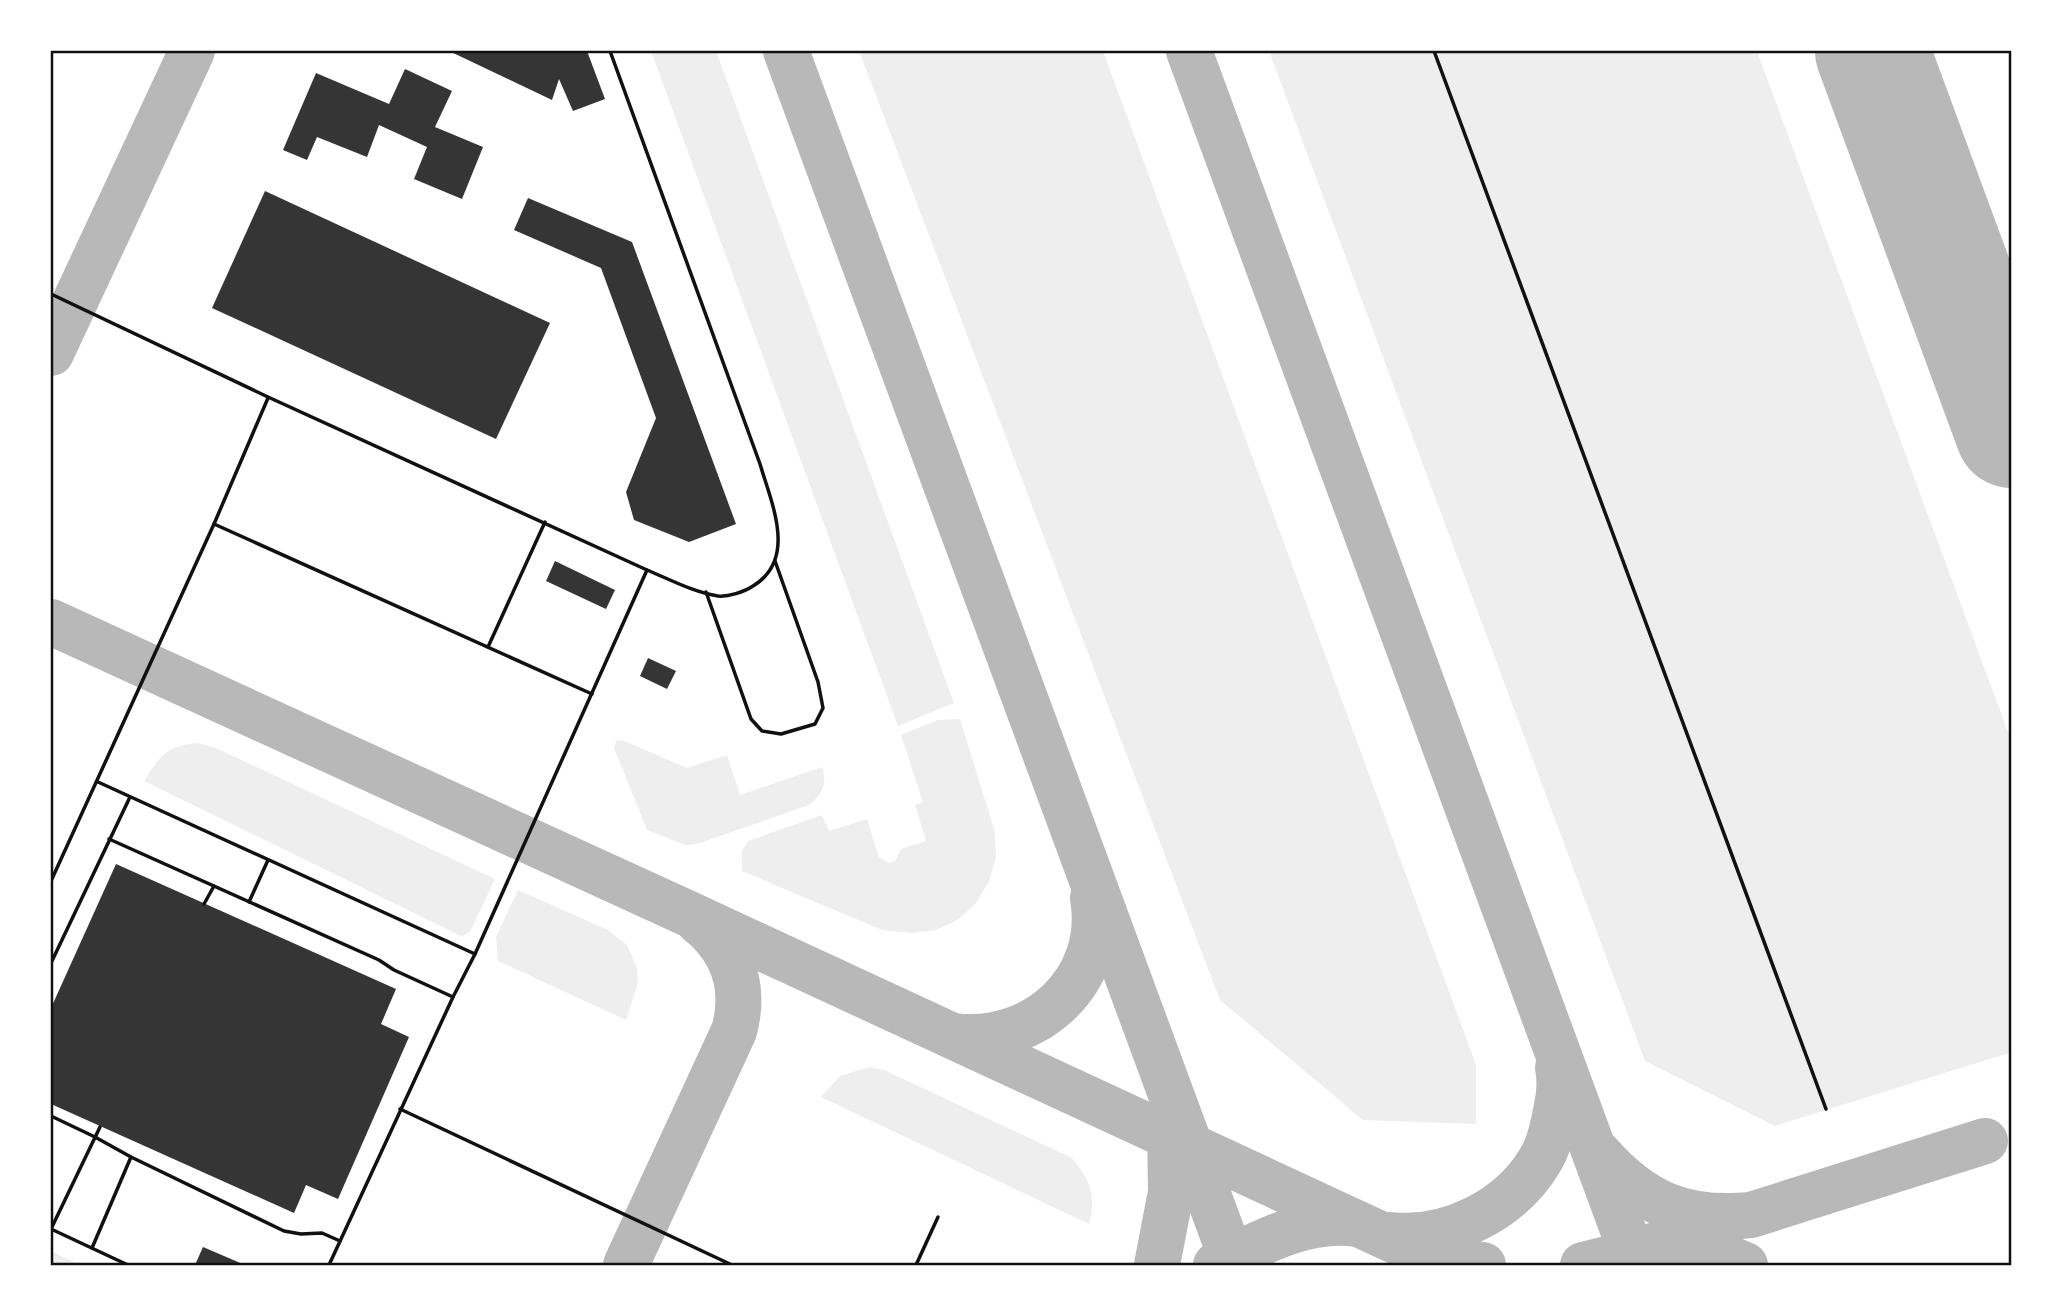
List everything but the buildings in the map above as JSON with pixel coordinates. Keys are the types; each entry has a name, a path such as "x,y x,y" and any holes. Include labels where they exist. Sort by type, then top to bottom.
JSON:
{"lane":[{"path":"51,293 268,397 647,570 720,596 746,591 772,568 779,546 778,522 760,464 610,51"},
{"path":"1434,51 1826,1110"},
{"path":"51,881 214,524 268,397"},
{"path":"488,646 545,522"},
{"path":"214,524 592,694"},
{"path":"706,592 751,719 762,731 781,734 815,724 823,708 818,682 775,561"},
{"path":"329,1265 475,954 647,570"},
{"path":"97,782 475,954"},
{"path":"51,963 130,797"},
{"path":"109,839 379,960 394,970 453,997"},
{"path":"249,902 268,860"},
{"path":"204,904 214,886"},
{"path":"400,1110 732,1265"},
{"path":"51,1116 284,1231 300,1234 322,1233 340,1241"},
{"path":"100,1127 51,1229 128,1265"},
{"path":"92,1248 131,1157"},
{"path":"916,1265 938,1217"}],"shaded area":[{"path":"651,51 716,51 954,703 898,726"},
{"path":"859,51 1103,51 1476,1065 1476,1124 1363,1120 1220,1000"},
{"path":"1269,51 1757,51 2012,743 2012,1052 1775,1126 1645,1061"},
{"path":"960,719 995,832 996,857 989,881 977,902 959,919 936,930 912,933 882,930 742,871 742,851 748,841 822,815 829,831 867,819 879,857 889,863 895,861 901,849 926,841 915,805 923,802 901,735 938,720"},
{"path":"622,740 687,768 727,755 740,795 822,767 824,783 820,793 809,805 697,844 685,845 647,830 614,748 616,741"},
{"path":"198,743 216,748 495,879 470,932 459,935 144,781 165,753"},
{"path":"518,890 608,930 627,945 637,968 638,983 626,1020 498,961 496,937"},
{"path":"869,1067 884,1070 1072,1158 1090,1189 1092,1206 1089,1224 821,1097 840,1076"},
{"path":"51,1251 80,1265 51,1265"}],"taxiway":[{"path":"51,353 192,51"},
{"path":"786,51 1234,1265"},
{"path":"1189,51 1636,1265"},
{"path":"51,622 1406,1246 1457,1262 1483,1265"},
{"path":"954,1036 984,1036 1012,1030 1037,1019 1059,1002 1077,981 1089,956 1094,928 1093,898"},
{"path":"626,1265 734,1031 738,1000 734,970 720,944 698,921"},
{"path":"1391,1235 1412,1236 1455,1227 1475,1219 1511,1195 1539,1162 1548,1144 1559,1095 1558,1068"},
{"path":"1157,1265 1171,1192 1170,1126"},
{"path":"1599,1154 1632,1185 1667,1206 1686,1212 1727,1216 1751,1215 1985,1141"},
{"path":"1583,1265 1631,1253 1728,1222"},
{"path":"1216,1265 1302,1228 1320,1224 1357,1224"},
{"path":"1665,1247 1706,1251 1745,1265"}],"runway":[{"path":"1872,51 2012,431"}]}
